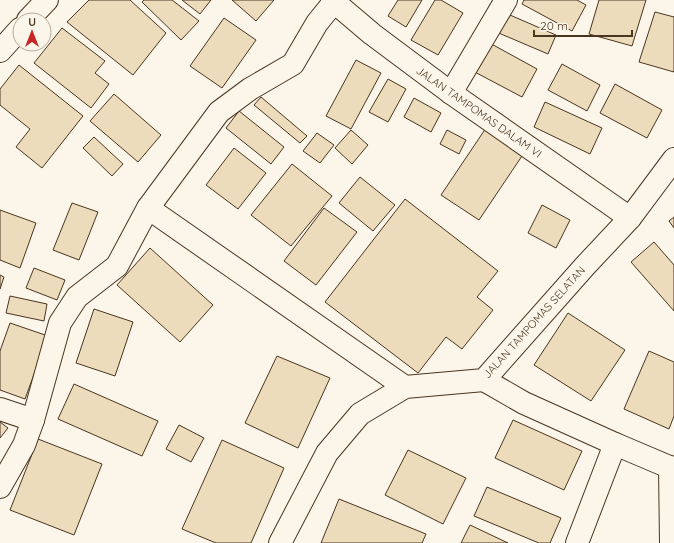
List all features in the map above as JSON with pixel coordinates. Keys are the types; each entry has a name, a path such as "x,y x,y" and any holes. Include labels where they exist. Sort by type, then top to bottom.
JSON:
{"street":[{"path":"36,12 47,0"},
{"path":"451,93 506,0"},
{"path":"0,487 24,445 33,420 60,323 77,297 117,266 148,208 219,112 250,89 293,64 317,23 333,1"},
{"name":"JALAN TAMPOMAS DALAM VI","path":"333,1 372,34 451,93 630,218"},
{"path":"0,51 12,38"},
{"name":"JALAN TAMPOMAS SELATAN","path":"280,543 327,453 360,414 406,387 484,380 585,266 630,218 674,159"},
{"path":"148,208 406,387"},
{"path":"484,380 524,403 672,468 671,543"},
{"path":"0,409 33,420"},
{"path":"577,543 615,444"}],"building":[{"path":"89,0 130,0 166,33 133,75 67,22"},
{"path":"144,0 172,0 199,21 181,40 142,2"},
{"path":"182,0 211,0 200,14"},
{"path":"232,0 274,0 256,21"},
{"path":"398,0 422,0 406,27 388,16"},
{"path":"435,0 441,0 463,13 438,55 411,40"},
{"path":"524,0 577,0 586,5 572,31 522,4"},
{"path":"599,0 646,0 632,46 589,34"},
{"path":"503,12 556,35 548,54 494,31"},
{"path":"655,12 674,17 674,72 639,62"},
{"path":"224,18 256,40 222,88 190,66"},
{"path":"62,28 105,61 95,73 109,84 91,108 34,63 43,52 52,52 52,40"},
{"path":"486,41 537,69 522,97 471,70"},
{"path":"356,60 381,73 351,129 326,116"},
{"path":"562,64 600,85 587,111 548,90"},
{"path":"19,65 83,116 42,168 16,147 30,129 0,105 0,89"},
{"path":"388,79 406,89 388,122 369,112"},
{"path":"615,84 662,110 647,138 600,113"},
{"path":"114,94 161,135 138,162 90,121"},
{"path":"261,97 307,136 300,143 254,105"},
{"path":"414,98 441,113 431,132 404,117"},
{"path":"545,102 602,128 590,154 534,127"},
{"path":"239,111 284,147 271,164 226,128"},
{"path":"486,128 524,153 479,220 441,195"},
{"path":"351,130 368,145 352,164 335,148"},
{"path":"447,130 466,140 459,154 440,144"},
{"path":"317,133 334,145 320,163 303,151"},
{"path":"94,137 123,164 112,176 83,148"},
{"path":"234,148 266,173 238,209 206,185"},
{"path":"292,164 332,196 291,246 251,215"},
{"path":"360,177 395,205 373,231 339,203"},
{"path":"405,199 498,271 477,297 493,310 462,349 446,337 418,373 325,302"},
{"path":"72,203 98,212 79,260 53,250"},
{"path":"542,205 570,220 556,248 528,233"},
{"path":"324,208 357,232 316,285 284,261"},
{"path":"0,210 36,223 20,268 0,260"},
{"path":"674,217 674,228 669,221"},
{"path":"654,242 674,265 674,311 631,262"},
{"path":"150,248 213,305 180,342 117,285"},
{"path":"34,268 65,280 57,300 26,288"},
{"path":"0,275 4,277 0,289"},
{"path":"10,296 47,304 44,321 6,313"},
{"path":"94,309 133,322 115,376 76,363"},
{"path":"568,313 625,350 591,401 534,365"},
{"path":"10,323 48,336 25,399 0,390 0,351"},
{"path":"649,351 674,362 674,416 669,429 624,409"},
{"path":"277,356 330,378 298,448 245,423"},
{"path":"74,384 158,421 142,456 58,419"},
{"path":"513,420 582,451 564,490 495,458"},
{"path":"0,422 8,428 0,438"},
{"path":"179,425 204,438 191,462 166,449"},
{"path":"38,439 102,464 74,535 10,510"},
{"path":"222,440 284,468 251,543 216,543 182,529"},
{"path":"408,450 466,478 443,524 385,495"},
{"path":"487,487 561,518 550,543 539,543 474,516"},
{"path":"339,499 426,534 422,543 321,543"},
{"path":"470,525 508,543 461,543"}]}
